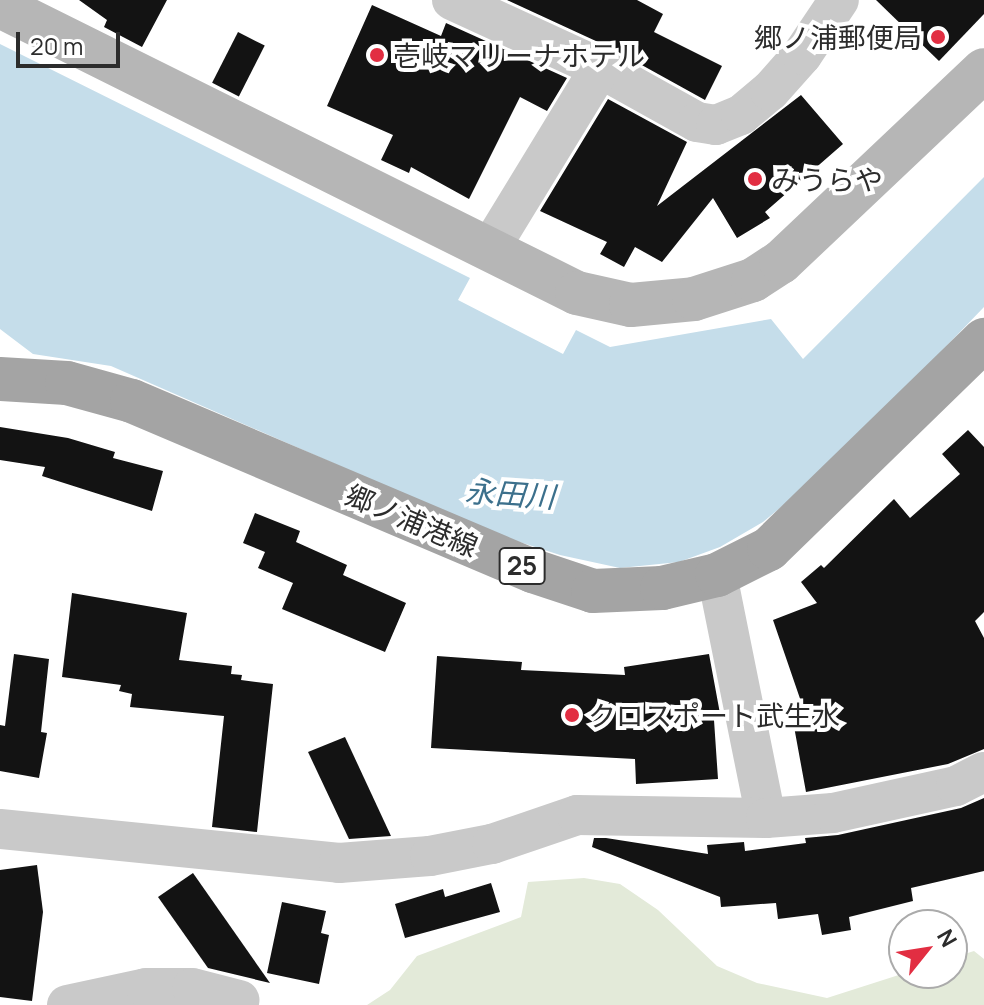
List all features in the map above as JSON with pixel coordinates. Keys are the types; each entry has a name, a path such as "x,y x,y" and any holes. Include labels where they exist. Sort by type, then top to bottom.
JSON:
{"main road":[{"name":"郷ノ浦港線","path":"0,379 67,383 132,401 533,571 593,591 662,588 717,575 769,549 984,340"}],"street":[{"path":"452,0 600,68 697,122 716,125 741,115 770,91 807,48 839,0"},
{"path":"0,6 577,293 631,305 658,305 694,299 753,280 781,262 984,70"},
{"path":"489,250 600,68"},
{"path":"717,575 766,818"},
{"path":"0,829 339,863 430,856 492,844 577,815 766,818 833,813 880,806 956,786 984,772"},
{"path":"67,1005 146,988 192,988 239,1000"}],"green space":[{"path":"584,878 620,884 658,910 717,966 757,983 827,998 888,978 888,989 968,989 968,953 974,951 984,959 984,1005 367,1005 390,990 417,956 521,917 528,882"}],"water":[{"name":"永田川","path":"0,44 470,278 458,300 563,354 576,330 610,347 771,319 803,359 984,177 984,307 832,465 763,522 720,547 679,562 620,568 560,555 495,534 111,366 33,354 0,329"}],"building":[{"path":"79,0 167,0 142,47 104,27 107,20"},
{"path":"507,0 637,0 663,14 654,32 722,66 705,100 611,48"},
{"name":"郷ノ浦郵便局","path":"876,0 984,0 984,14 939,61"},
{"path":"372,5 441,36 446,23 567,78 547,111 520,97 469,199 411,167 409,173 381,160 393,135 327,106"},
{"path":"238,32 265,46 239,96 212,83"},
{"path":"801,95 843,144 765,212 770,218 737,238 713,198 662,262 635,247 624,267 600,254 607,242 540,211 608,99 687,142 657,206"},
{"path":"0,427 68,438 115,452 113,458 163,471 152,511 42,476 45,467 0,460"},
{"path":"968,430 984,447 984,612 975,621 984,638 984,749 948,764 806,792 793,721 807,719 773,620 817,603 801,582 821,565 824,568 894,499 910,518 960,474 942,454"},
{"path":"255,513 300,531 296,542 347,565 343,575 406,603 385,652 282,609 293,583 258,568 265,552 243,543"},
{"path":"72,593 187,613 179,660 232,666 231,674 242,675 241,680 273,684 257,832 212,827 224,716 130,707 132,694 119,691 121,685 62,677"},
{"path":"14,654 49,659 41,732 47,733 39,778 0,771 0,725 5,726"},
{"path":"709,654 721,719 714,720 718,779 636,784 635,759 431,748 437,656 522,662 521,670 625,675 624,667"},
{"path":"345,737 391,836 349,839 308,752"},
{"path":"984,798 984,871 911,888 913,901 849,917 851,930 822,935 818,914 778,919 776,903 721,907 720,897 592,847 594,838 606,838 708,854 707,845 744,842 745,851 806,843 805,838 838,835 961,808"},
{"path":"37,865 43,912 32,1001 0,997 0,870"},
{"path":"193,873 270,983 208,968 158,897"},
{"path":"491,883 500,912 405,938 395,904 443,889 445,897"},
{"path":"282,902 326,911 321,933 329,935 319,984 267,973"}],"place":[{"name":"郷ノ浦郵便局","path":"938,37"},
{"name":"壱岐マリーナホテル","path":"377,55"},
{"name":"みうらや","path":"755,179"},
{"name":"クロスポート武生水","path":"572,715"}]}
